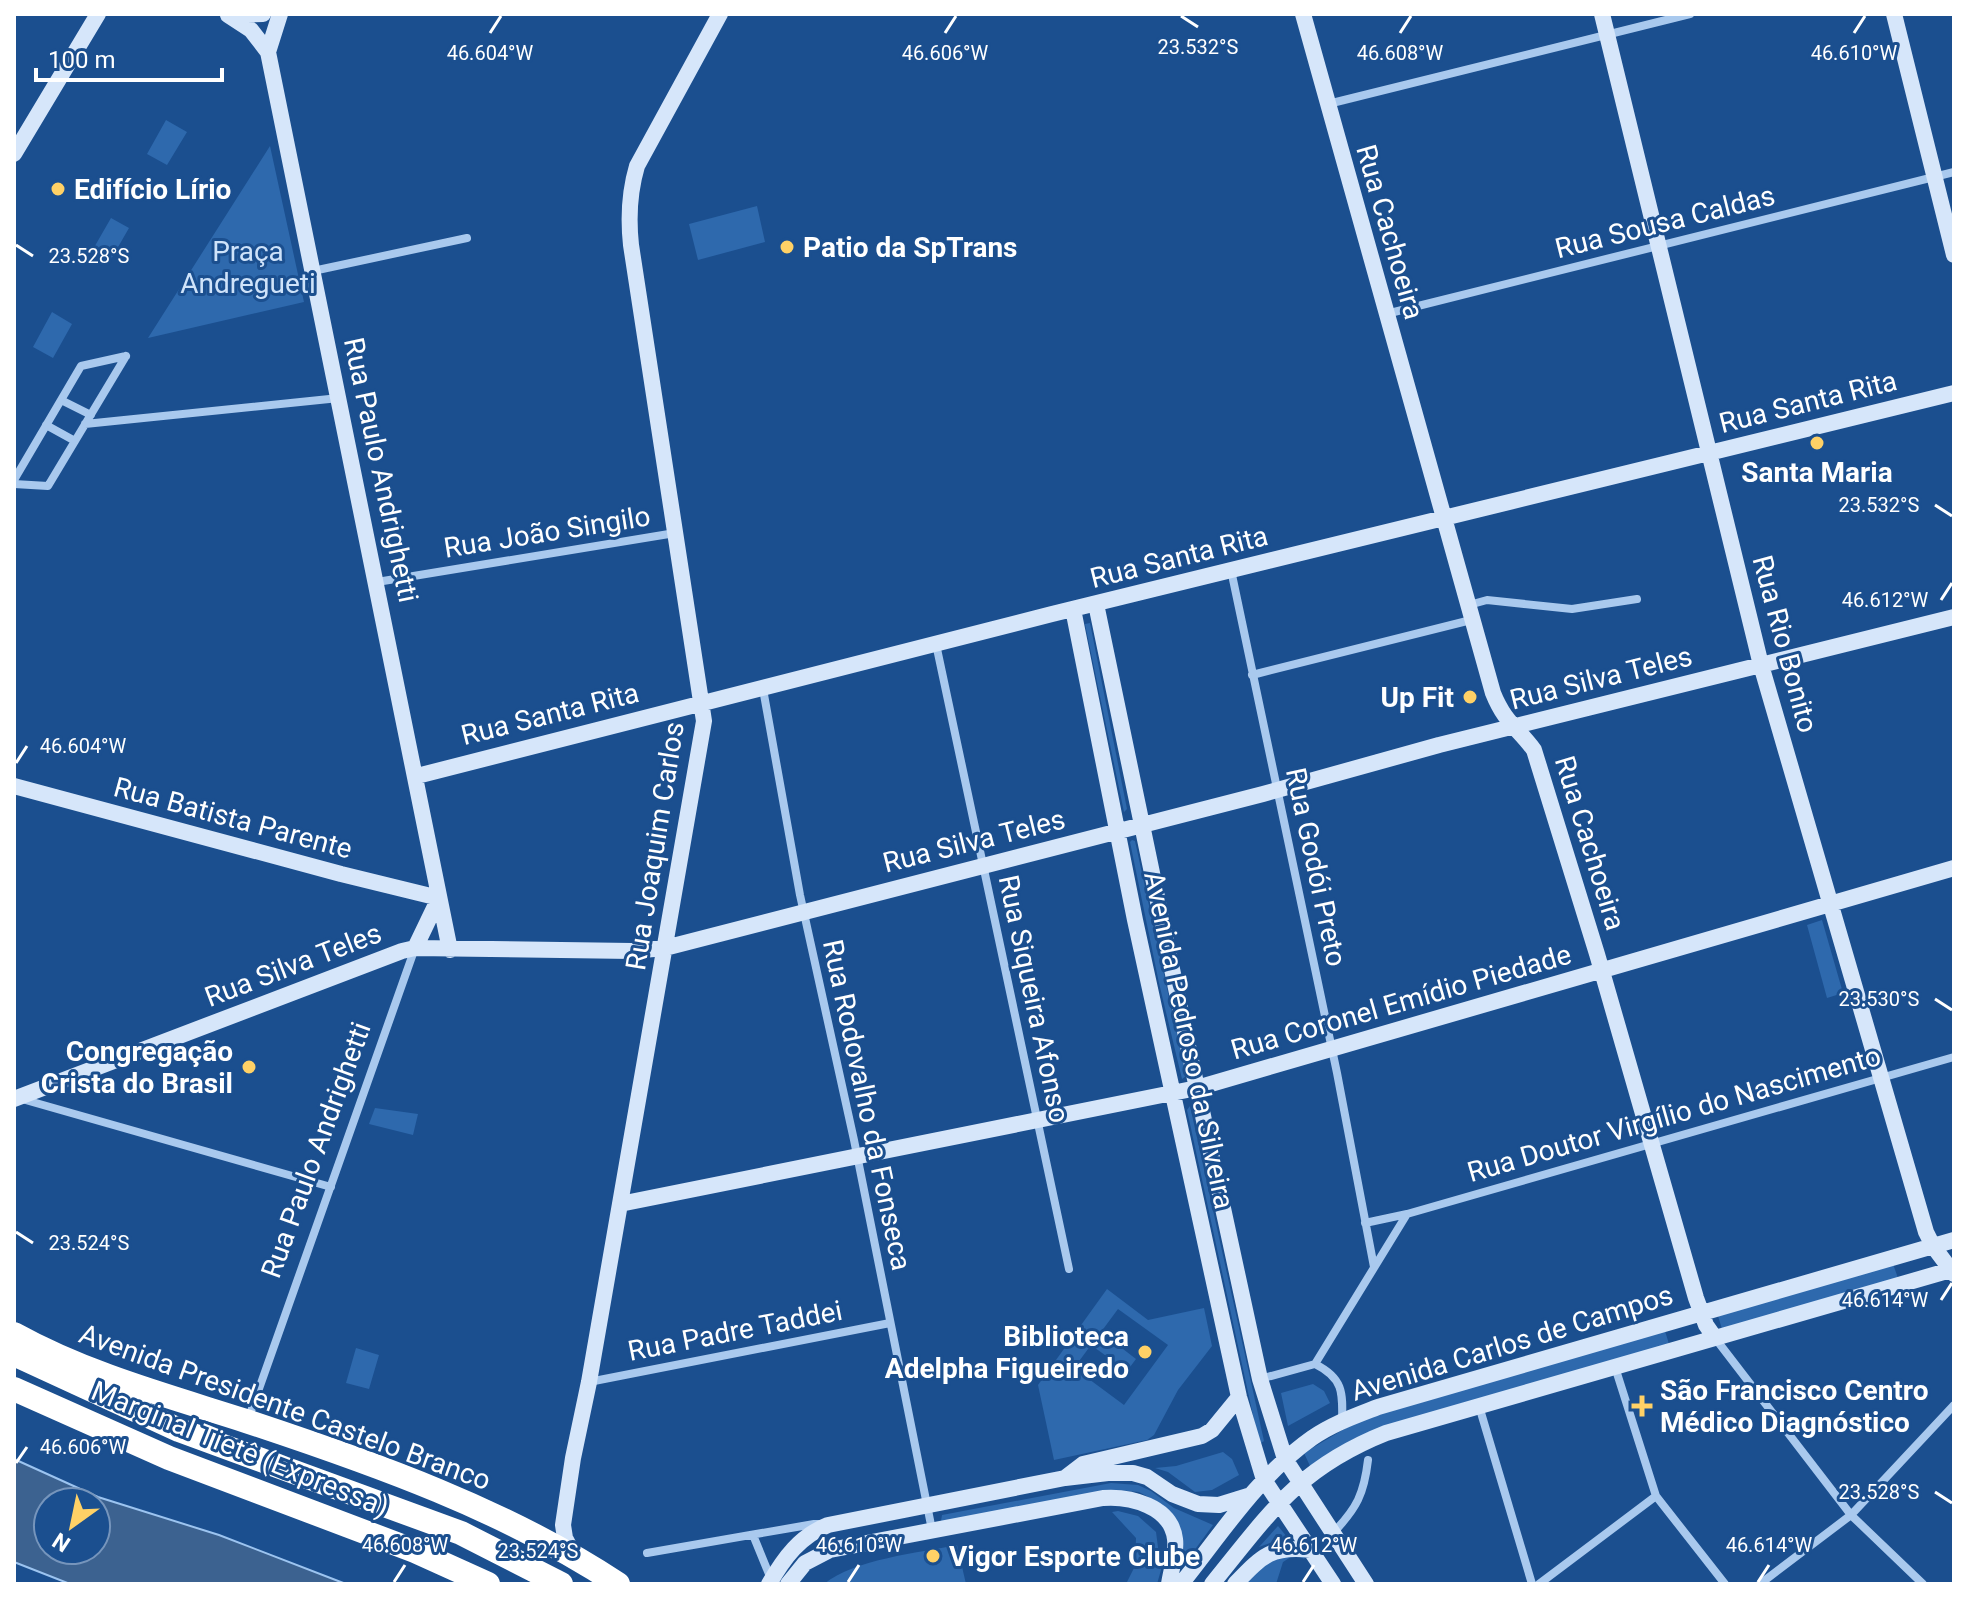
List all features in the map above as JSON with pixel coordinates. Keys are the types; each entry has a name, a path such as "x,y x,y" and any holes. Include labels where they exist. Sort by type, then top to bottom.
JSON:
{"highway":[{"name":"Avenida Presidente Castelo Branco","path":"14,1334 108,1376 417,1483 494,1516 621,1583"},
{"path":"14,1354 179,1430 461,1533 561,1584"},
{"path":"14,1375 146,1439 169,1458"},
{"path":"108,1376 142,1398 357,1485 376,1500"},
{"name":"Marginal Tietê (Expressa)","path":"14,1389 169,1458 415,1551 488,1584"}],"main road":[{"path":"15,150 98,14"},
{"path":"226,15 263,14"},
{"path":"268,52 280,14"},
{"name":"Rua Joaquim Carlos","path":"576,1558 565,1538 563,1525 573,1458 589,1382 704,721 631,245 628,216 630,189 637,166 720,14"},
{"name":"Rua Cachoeira","path":"1303,14 1495,699 1512,728 1534,750 1602,970 1700,1313 1715,1338"},
{"name":"Rua Rio Bonito","path":"1602,14 1761,665 1926,1232 1953,1271"},
{"path":"1894,14 1954,255"},
{"path":"226,15 251,30 268,52"},
{"name":"Rua Paulo Andrighetti","path":"268,52 450,950"},
{"name":"Rua Santa Rita","path":"417,776 1073,609 1954,393"},
{"name":"Avenida Pedroso da Silveira","path":"1096,604 1260,1379 1285,1459 1366,1584"},
{"name":"Avenida Pedroso da Silveira","path":"1073,609 1239,1397 1264,1480 1333,1584"},
{"name":"Rua Silva Teles","path":"15,1098 255,1005 415,948 632,951 665,948 1512,728 1954,617"},
{"name":"Rua Batista Parente","path":"14,786 439,898"},
{"name":"Rua Coronel Emídio Piedade","path":"620,1204 1174,1094 1954,868"},
{"name":"Rua Paulo Andrighetti","path":"415,948 439,898"},
{"name":"Avenida Carlos de Campos","path":"776,1582 796,1545 815,1530 828,1525 1065,1478 1133,1473 1159,1483 1188,1502 1209,1506 1249,1495 1285,1459 1314,1437 1342,1421 1378,1407 1954,1240"},
{"name":"Avenida Carlos de Campos","path":"1212,1584 1277,1503 1326,1462 1357,1445 1386,1433 1953,1271"},
{"path":"1065,1478 1083,1464 1202,1436 1219,1422 1239,1397"},
{"path":"1181,1584 1249,1495"},
{"path":"776,1582 822,1553 1103,1498 1127,1498 1158,1512 1172,1528 1176,1544 1169,1584"},
{"path":"1235,1584 1270,1552 1286,1548 1311,1550"}],"street":[{"path":"1328,104 1690,14"},
{"name":"Rua Sousa Caldas","path":"1386,314 1954,172"},
{"path":"313,271 467,238"},
{"path":"126,356 85,424 48,486 14,482 81,366 126,356"},
{"path":"85,424 339,398"},
{"path":"61,400 91,415"},
{"path":"46,425 75,441"},
{"name":"Rua João Singilo","path":"377,582 676,533"},
{"name":"Rua Godói Preto","path":"1231,570 1375,1268"},
{"path":"1252,675 1470,612 1487,600 1572,609 1637,599"},
{"name":"Rua Siqueira Afonso","path":"936,644 1069,1269"},
{"name":"Rua Rodovalho da Fonseca","path":"762,688 804,911 932,1531"},
{"name":"Rua Paulo Andrighetti","path":"248,1422 415,948"},
{"name":"Rua Doutor Virgílio do Nascimento","path":"1365,1223 1407,1214 1954,1057"},
{"path":"15,1098 331,1187"},
{"path":"1315,1364 1407,1214"},
{"name":"Rua Padre Taddei","path":"589,1382 890,1323"},
{"name":"Rua Cachoeira","path":"1715,1338 1851,1515 1923,1584"},
{"path":"1260,1379 1315,1364 1329,1371 1339,1384 1342,1421"},
{"path":"1615,1367 1656,1496 1725,1584"},
{"path":"1760,1584 1851,1515 1954,1405"},
{"path":"1479,1406 1532,1584"},
{"path":"1332,1533 1355,1508 1362,1495 1368,1460"},
{"path":"1539,1584 1656,1496"},
{"name":"Avenida Carlos de Campos","path":"647,1553 814,1524 828,1525"},
{"path":"753,1535 776,1582"}],"green space":[{"path":"166,120 187,132 167,165 147,154"},
{"name":"Praça Andregueti","path":"270,146 304,302 148,338"},
{"path":"757,206 765,242 698,260 689,224"},
{"path":"111,218 129,228 110,261 92,251"},
{"path":"52,312 72,324 53,358 33,347"},
{"path":"1090,623 1127,809 1124,812 1085,624"},
{"path":"1132,840 1135,841 1186,1076 1182,1079 1159,983"},
{"path":"1822,920 1843,993 1827,998 1807,925"},
{"path":"1190,1106 1264,1441 1261,1443 1187,1110"},
{"path":"375,1108 418,1114 413,1135 369,1124"},
{"path":"1893,1264 1898,1278 1722,1329 1718,1316"},
{"path":"1107,1289 1148,1320 1204,1308 1212,1346 1178,1390 1154,1435 1147,1440 1054,1460 1038,1385","holes":["1118,1309 1168,1345 1124,1405 1074,1368 1091,1345 1127,1371 1136,1359 1101,1332"]},
{"path":"1665,1331 1669,1344 1355,1438 1310,1466 1304,1453 1351,1425 1380,1414"},
{"path":"356,1348 379,1355 369,1389 346,1383"},
{"path":"1313,1384 1324,1391 1330,1403 1288,1426 1281,1393"},
{"path":"1223,1452 1232,1459 1239,1475 1212,1490 1195,1492 1168,1472 1155,1468 1176,1466"},
{"path":"1111,1483 1138,1485 1174,1508 1213,1525 1177,1574 1163,1505 1139,1492 1117,1490 941,1521 942,1515"},
{"path":"1112,1512 1138,1516 1156,1532 1161,1570 1157,1584 1126,1584 1135,1566 1136,1538"},
{"path":"1278,1526 1305,1559 1294,1555 1283,1562 1276,1584 1242,1584 1288,1541 1275,1541 1259,1547"},
{"name":"Vigor Esporte Clube","path":"957,1545 966,1584 824,1584 852,1568 869,1563"}],"shaded area":[{"path":"14,1459 74,1486 32,1486 32,1566 112,1566 112,1501 219,1535 346,1584 70,1584 14,1562"}],"place":[{"name":"Edifício Lírio","path":"58,189"},
{"name":"Patio da SpTrans","path":"787,247"},
{"name":"Santa Maria","path":"1817,443"},
{"name":"Up Fit","path":"1470,697"},
{"name":"Congregação Crista do Brasil","path":"249,1067"},
{"name":"Biblioteca Adelpha Figueiredo","path":"1145,1352"},
{"name":"São Francisco Centro Médico Diagnóstico","path":"1642,1406"},
{"name":"Vigor Esporte Clube","path":"933,1556"}]}
